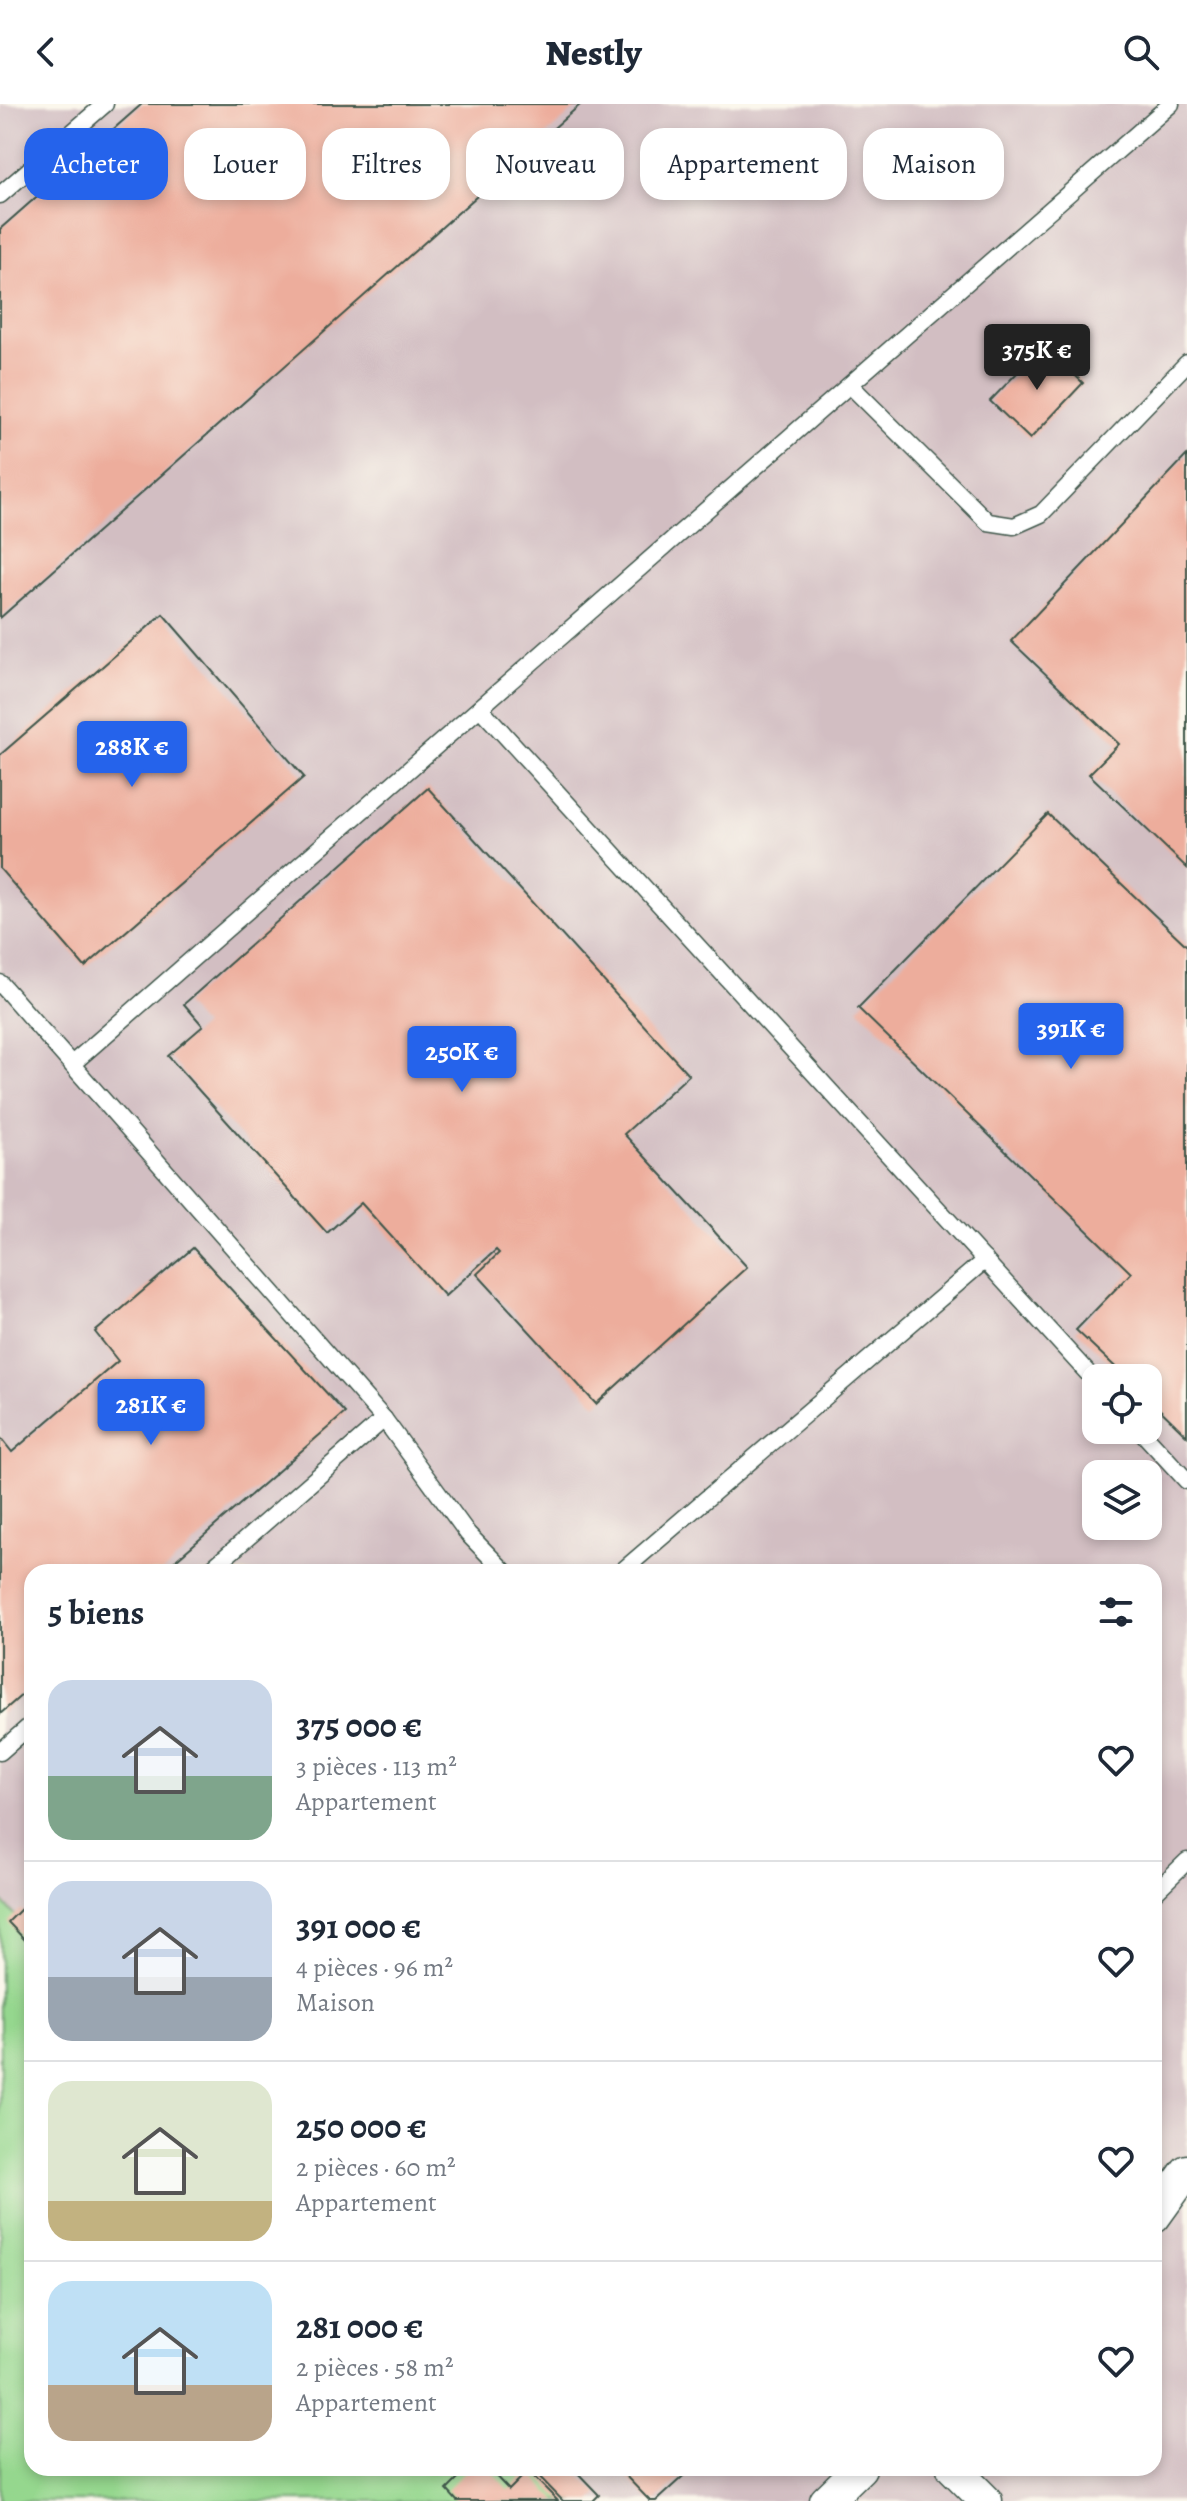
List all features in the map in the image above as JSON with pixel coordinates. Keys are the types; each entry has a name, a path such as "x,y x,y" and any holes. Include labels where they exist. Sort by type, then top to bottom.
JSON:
{"street":[{"path":"1162,2206 1187,2171"},
{"path":"826,2501 852,2476"},
{"path":"961,2476 986,2501"}],"lane":[{"path":"0,195 105,104"},
{"path":"72,1064 1171,104"},
{"path":"850,385 988,522 1014,526 1041,514 1187,363"},
{"path":"480,708 1082,1367"},
{"path":"0,983 384,1419 468,1534 497,1564"},
{"path":"630,1564 985,1260"},
{"path":"217,1564 384,1419"},
{"path":"1153,1444 1187,1481"},
{"path":"0,1752 24,1731"},
{"path":"1162,1885 1187,1861"}],"shaded area":[{"path":"0,104 1187,104 1187,2501 0,2501"}],"green space":[{"path":"0,1899 24,1924 24,2476 550,2476 574,2501 0,2501"}],"building":[{"path":"142,104 581,104 554,128 466,128 466,200 472,200 0,618 0,229 33,200 168,200 168,128 115,128"},
{"path":"1044,345 1083,383 1030,439 990,401"},
{"path":"1187,455 1187,868 1089,774 1119,744 1011,641"},
{"path":"163,614 304,777 85,967 0,869 0,755"},
{"path":"428,788 689,1075 624,1134 747,1267 596,1404 477,1274 499,1253 496,1250 445,1296 361,1203 327,1233 168,1056 203,1026 184,1004"},
{"path":"1048,814 1187,946 1187,1436 1162,1412 1162,1364 1112,1364 1076,1330 1131,1273 858,1008"},
{"path":"193,1248 345,1413 171,1564 24,1564 24,1693 0,1714 0,1437 12,1452 118,1361 95,1332"},
{"path":"21,1909 24,1913 24,1939 8,1922"},
{"path":"461,2476 496,2476 509,2490 523,2476 533,2476 558,2501 457,2501 447,2490"},
{"path":"539,2476 581,2476 599,2495 593,2501 563,2501"},
{"path":"626,2476 683,2476 656,2501 650,2501"}]}
